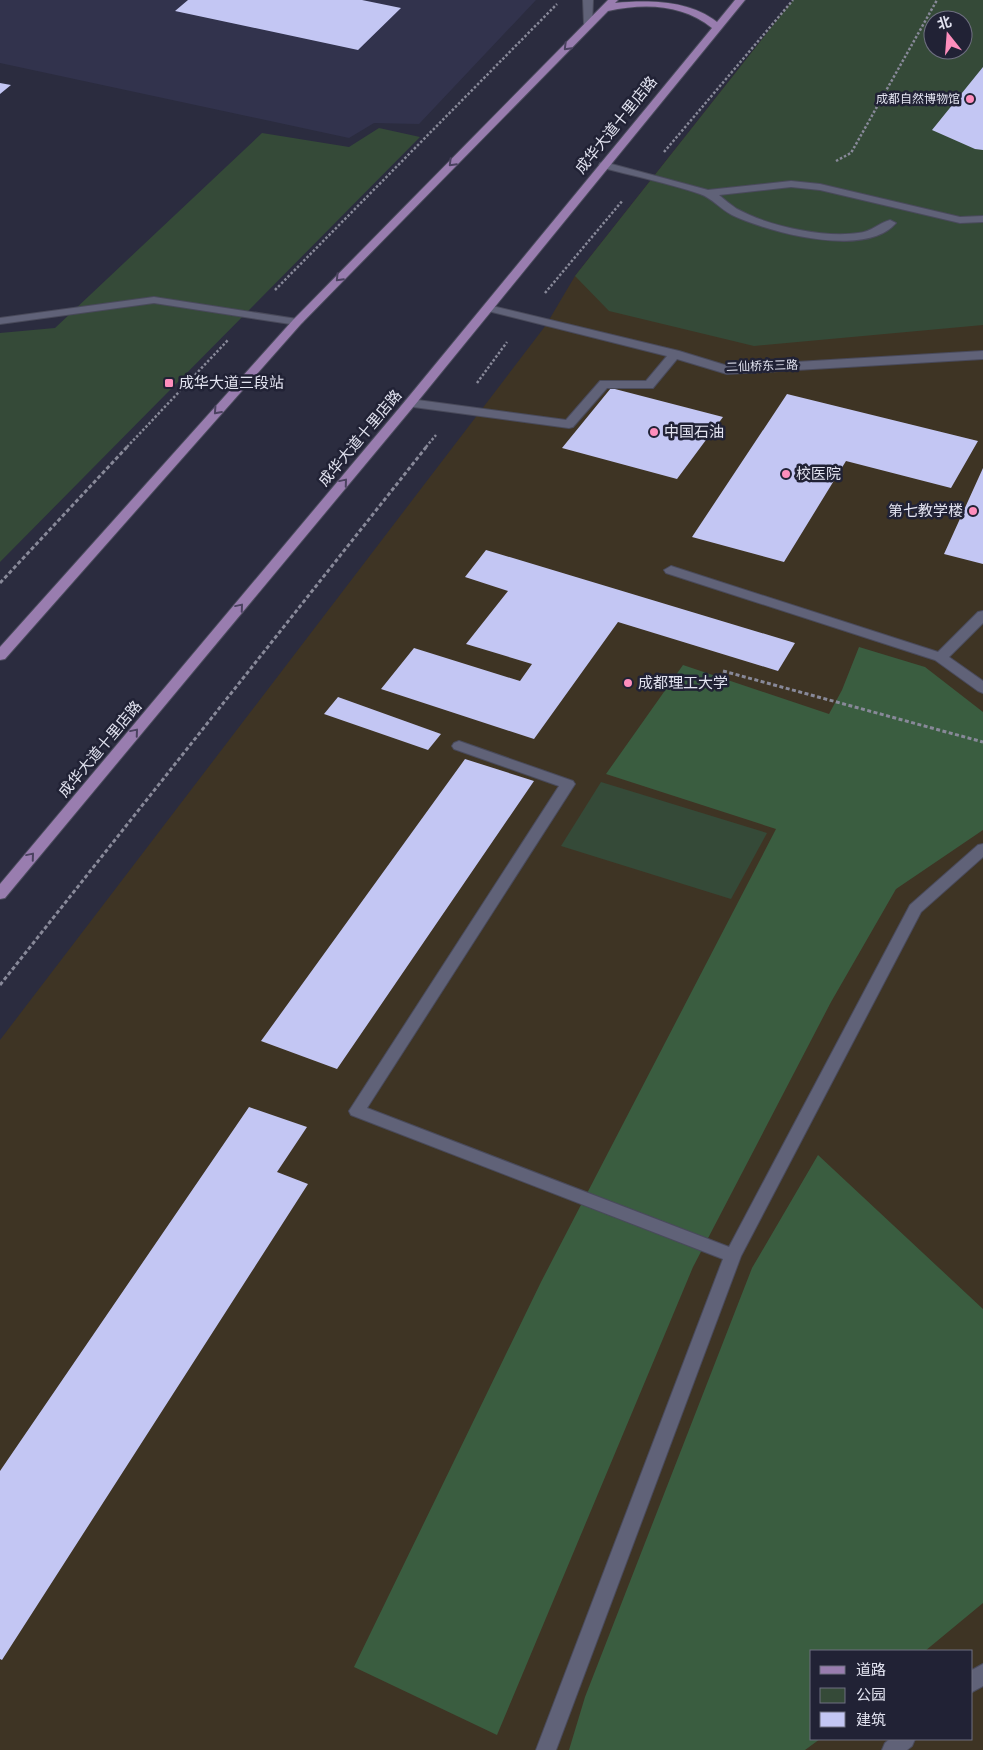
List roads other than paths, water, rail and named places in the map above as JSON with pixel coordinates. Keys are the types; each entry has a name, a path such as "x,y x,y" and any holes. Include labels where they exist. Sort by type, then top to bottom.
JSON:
{"main road":[{"path":"0,656 297,322 614,0"},
{"name":"成华大道十里店路","path":"0,894 410,403 740,0"},
{"path":"605,9 620,3 652,1 689,8 708,18 717,27"}],"street":[{"path":"588,0 590,24"},
{"path":"604,165 707,193 736,212 818,236 841,239 865,236 884,230 890,223"},
{"path":"707,193 790,184 820,187 960,220 983,219"},
{"path":"0,321 154,300 297,322"},
{"name":"二仙桥东三路","path":"488,308 675,354 726,370 983,355"},
{"path":"410,403 569,424 604,384 649,385 675,354"},
{"path":"671,570 940,657 983,688"},
{"path":"940,657 983,615"},
{"path":"459,746 568,784 357,1111 732,1256"},
{"path":"546,1750 732,1256 915,909 983,849"},
{"path":"973,1682 983,1673"},
{"path":"892,1750 905,1740"}],"place":[{"name":"成都自然博物馆","path":"970,99"},
{"name":"成华大道三段站","path":"169,383"},
{"name":"中国石油","path":"654,432"},
{"name":"校医院","path":"786,474"},
{"name":"第七教学楼","path":"973,511"},
{"name":"成都理工大学","path":"628,683"}]}
